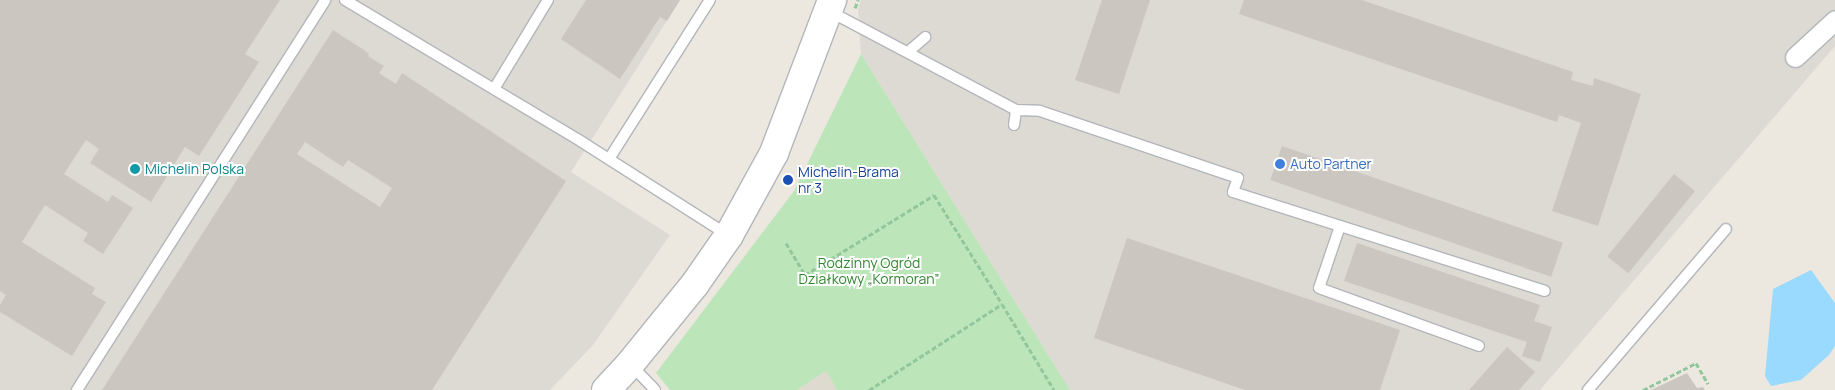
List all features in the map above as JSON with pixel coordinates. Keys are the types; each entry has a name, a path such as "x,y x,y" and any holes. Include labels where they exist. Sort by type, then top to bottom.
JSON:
{"street":[{"path":"606,390 630,364 695,284 729,235 774,153 839,6"},
{"path":"1795,57 1835,20"}],"lane":[{"path":"77,390 325,0"},
{"path":"345,0 609,159 729,235"},
{"path":"494,89 548,0"},
{"path":"609,159 710,0"},
{"path":"839,6 908,52 1016,110 1040,111 1238,178 1233,192 1545,291"},
{"path":"908,52 926,37"},
{"path":"1014,125 1016,110"},
{"path":"1340,226 1319,288 1479,346"},
{"path":"1588,390 1726,229"},
{"path":"630,364 655,390"}],"path":[{"path":"839,6 858,0"},
{"path":"786,243 805,275 934,195 1054,390"},
{"path":"869,390 1002,304"},
{"path":"1643,390 1696,363 1708,384"}],"shaded area":[{"path":"0,0 680,0 571,172 670,235 593,345 550,390 0,390"},
{"path":"861,0 1835,0 1835,46 1540,390 1070,390 861,54 858,9"},
{"path":"826,371 837,390 797,390"}],"green space":[{"name":"Rodzinny Ogród Działkowy „Kormoran”","path":"861,54 1070,390 837,390 826,371 797,390 670,390 656,373 794,191"}],"water":[{"path":"1811,270 1835,303 1835,346 1829,355 1801,380 1771,386 1765,376 1773,289"}],"building":[{"name":"Michelin Polska","path":"0,0 280,0 245,54 259,62 199,156 185,147 151,202 90,163 99,149 86,140 64,174 108,202 112,195 133,208 103,254 83,241 88,233 45,205 22,242 95,288 92,294 106,302 72,356 0,312 0,305 6,295 0,291"},
{"path":"586,0 680,0 667,21 660,17 620,79 561,39"},
{"path":"1102,0 1150,0 1119,94 1075,80"},
{"path":"1244,0 1362,0 1573,72 1571,80 1593,86 1594,78 1641,94 1598,226 1552,211 1581,123 1559,115 1557,122 1239,14"},
{"path":"333,30 364,50 369,54 368,56 384,66 379,73 396,84 402,73 566,181 432,390 102,390","holes":["305,142 343,167 348,160 392,188 380,207 297,154"]},
{"path":"1282,146 1563,243 1551,277 1270,180"},
{"path":"1674,174 1695,191 1628,273 1607,256"},
{"path":"1127,238 1400,330 1380,390 1245,390 1094,338"},
{"path":"1357,243 1540,305 1534,321 1552,327 1540,362 1522,356 1527,342 1344,281"},
{"path":"1507,347 1535,372 1519,390 1469,390"},
{"path":"1687,373 1697,388 1703,387 1705,390 1651,390"}],"place":[{"name":"Auto Partner","path":"1280,164"},
{"name":"Michelin Polska","path":"135,169"},
{"name":"Michelin-Brama nr 3","path":"788,180"}]}
